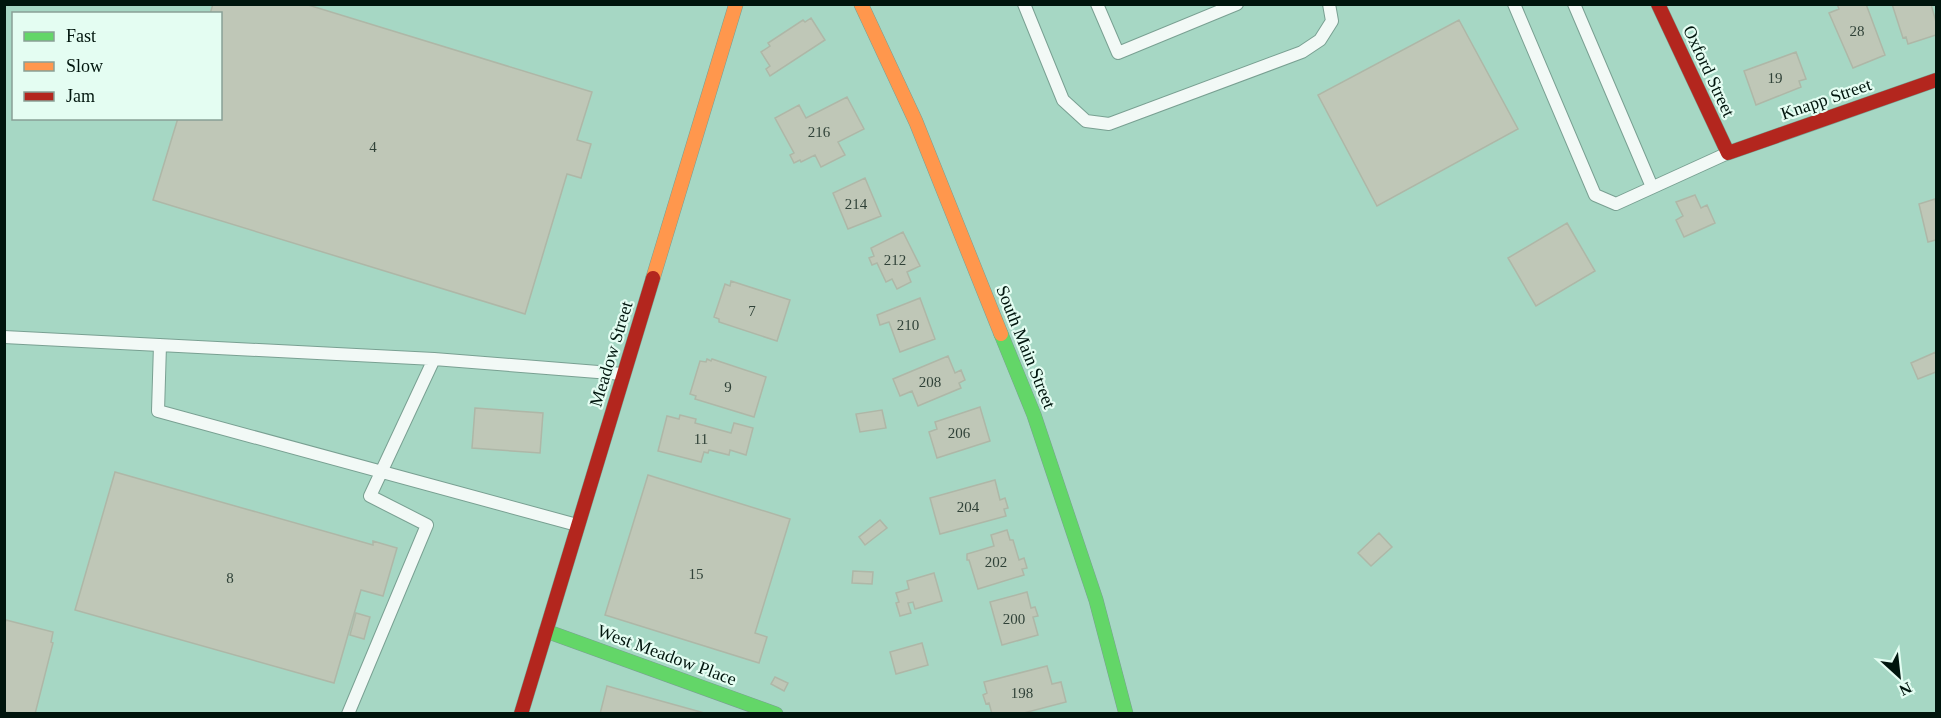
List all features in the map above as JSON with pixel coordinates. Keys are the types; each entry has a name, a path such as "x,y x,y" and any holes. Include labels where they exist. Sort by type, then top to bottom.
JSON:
{"main road":[{"name":"Meadow Street","path":"521,714 736,4"},
{"name":"South Main Street","path":"861,4 916,122 1034,415 1096,600 1126,714"},
{"name":"Oxford Street","path":"1658,4 1728,153"},
{"name":"Knapp Street","path":"1728,153 1936,80"},
{"name":"West Meadow Place","path":"546,631 776,714"}],"lane":[{"path":"1024,4 1063,100 1086,121 1109,124 1302,52 1320,40 1332,21 1329,4"},
{"path":"1097,4 1118,53 1237,4"},
{"path":"1514,4 1595,195 1616,204 1728,153"},
{"path":"1574,4 1652,187"},
{"path":"4,337 434,359 624,374"},
{"path":"160,345 158,411 578,525"},
{"path":"348,714 427,525 370,496 434,359"}],"building":[{"path":"213,4 305,4 592,92 577,140 591,144 581,178 567,174 525,314 153,200 177,120 222,120 222,12 211,12"},
{"path":"1837,4 1866,4 1885,55 1853,68 1829,13 1839,9"},
{"path":"1892,4 1931,4 1936,22 1936,35 1908,44 1906,37 1903,38"},
{"path":"811,18 825,40 770,76 766,69 770,66 761,52 770,46 768,43 803,20 805,22"},
{"path":"1459,20 1518,129 1377,206 1318,95"},
{"path":"1796,52 1806,79 1799,81 1801,87 1756,105 1744,71"},
{"path":"847,97 864,129 838,142 845,155 821,167 815,155 794,163 790,155 794,153 775,118 799,105 806,118"},
{"path":"865,178 881,216 848,229 833,193"},
{"path":"1695,195 1701,208 1707,205 1715,223 1684,237 1676,220 1683,216 1676,202"},
{"path":"1935,199 1936,240 1928,242 1919,204"},
{"path":"1567,223 1595,271 1536,306 1508,258"},
{"path":"903,232 920,266 907,272 911,282 897,289 892,279 886,282 877,263 872,265 869,258 874,256 871,248"},
{"path":"731,281 790,300 777,341 719,322 719,319 714,317 725,284 730,286"},
{"path":"920,298 935,339 900,352 889,322 880,325 877,315"},
{"path":"1936,352 1936,372 1918,379 1911,363"},
{"path":"948,356 955,373 961,370 965,380 959,383 961,388 918,406 912,391 900,396 893,379"},
{"path":"707,359 766,377 754,417 695,399 696,396 690,394 700,361 706,362"},
{"path":"980,407 990,441 937,458 929,432 937,429 935,422"},
{"path":"475,408 543,413 540,453 472,448"},
{"path":"882,410 886,428 860,432 856,414"},
{"path":"680,415 696,419 695,423 731,433 734,423 753,428 746,455 730,450 729,455 709,450 708,453 704,452 701,462 658,451 667,416 679,419"},
{"path":"115,472 373,545 373,541 397,548 383,596 361,590 334,683 75,610"},
{"path":"648,475 790,519 755,633 767,637 759,663 605,615"},
{"path":"995,480 1000,500 1005,498 1008,508 1004,509 1006,516 940,534 930,498"},
{"path":"880,520 887,528 865,545 859,537"},
{"path":"1007,530 1010,540 1013,540 1019,560 1024,558 1027,568 1022,569 1024,575 978,589 967,554 994,546 991,535"},
{"path":"1379,533 1392,547 1371,566 1358,553"},
{"path":"853,571 873,572 872,584 852,583"},
{"path":"934,573 942,601 915,609 913,602 908,603 911,613 900,616 896,593 909,589 907,581"},
{"path":"1027,592 1031,608 1035,607 1038,616 1033,617 1038,635 1002,645 990,602"},
{"path":"356,613 370,617 364,639 350,635"},
{"path":"6,620 53,632 51,642 53,643 35,714 4,712 4,626"},
{"path":"922,643 928,665 896,674 890,652"},
{"path":"1047,666 1052,684 1061,682 1066,702 1020,714 992,714 989,703 986,704 983,695 987,693 984,682"},
{"path":"775,677 788,683 784,691 771,684"},
{"path":"607,686 708,714 600,714"}],"traffic: fast":[{"path":"1001,334 1034,415 1096,600 1126,714"},
{"path":"546,631 776,714"}],"traffic: slow":[{"path":"653,278 736,4"},
{"path":"861,4 916,122 1001,334"}],"traffic: jam":[{"path":"1658,4 1728,153 1936,80"},
{"path":"521,714 653,278"}]}
